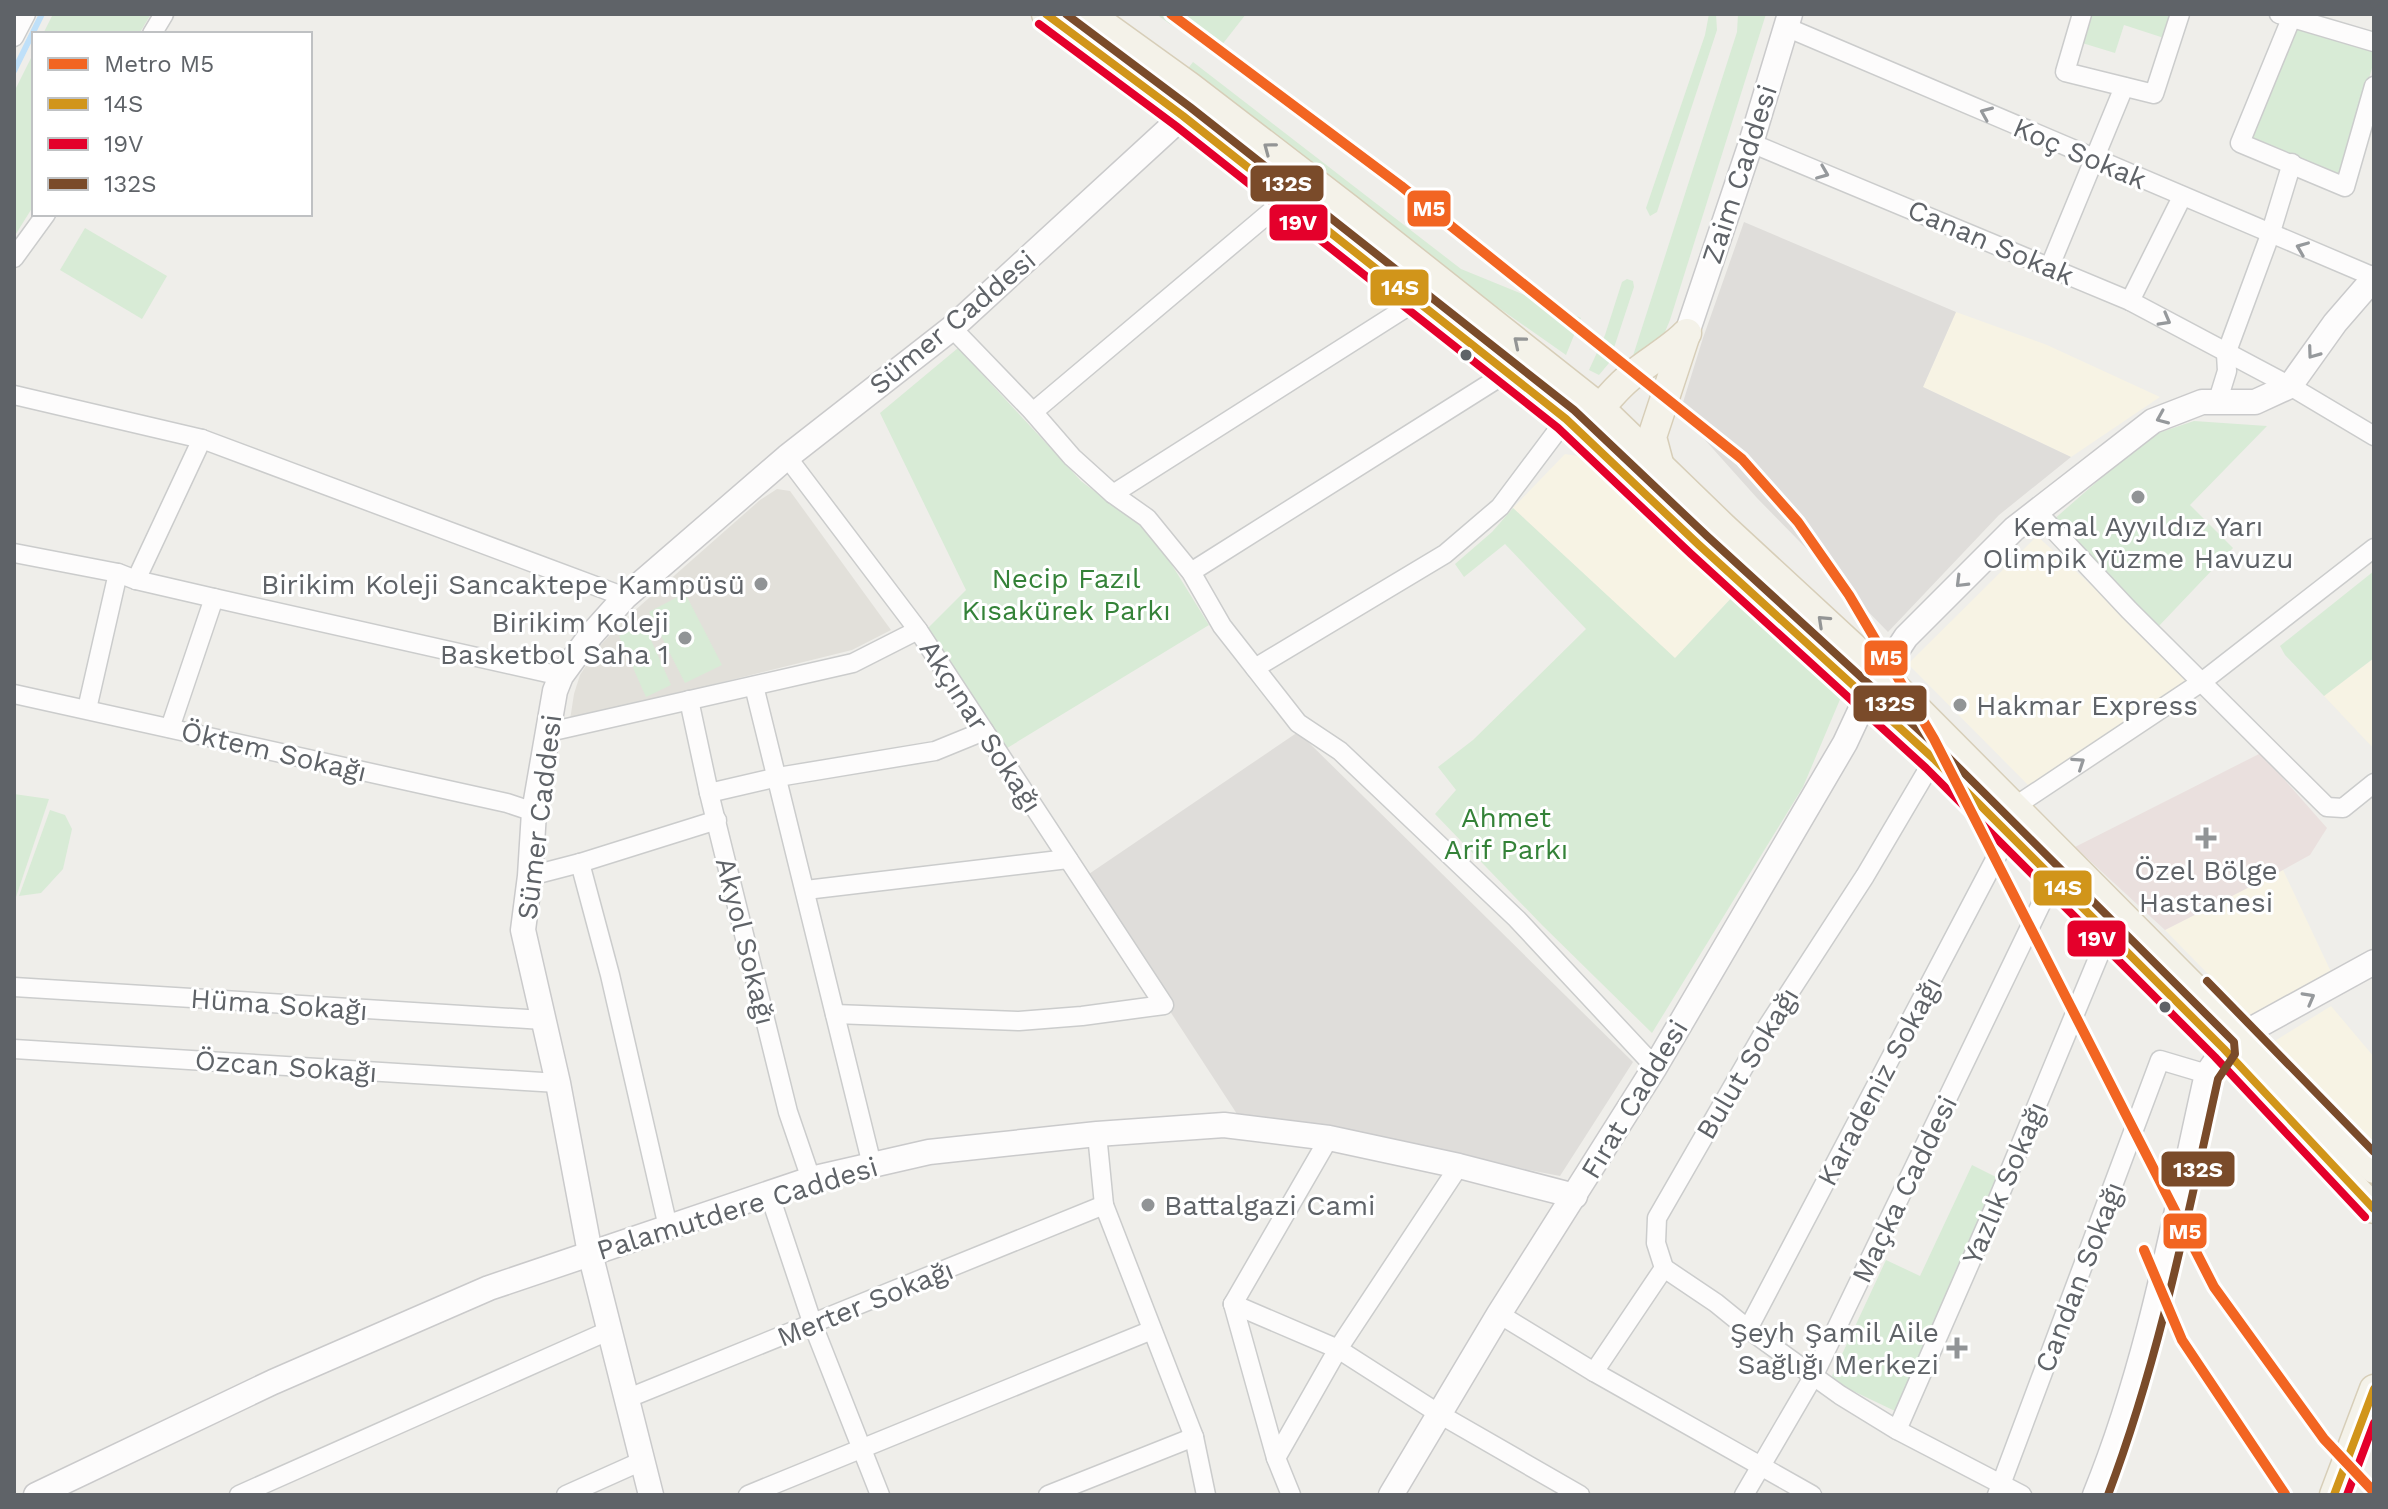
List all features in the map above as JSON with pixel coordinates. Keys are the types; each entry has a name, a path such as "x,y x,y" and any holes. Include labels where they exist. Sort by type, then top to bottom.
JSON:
{"main road":[{"path":"1046,14 1183,116 1508,372 1566,419 1699,545 1874,684 2233,1042 2374,1209"},
{"path":"1089,14 1349,209 1590,400 1835,632 1934,759 2012,820"},
{"path":"1566,419 1590,400 1622,383 1672,348 1687,333"},
{"path":"1660,467 1652,437 1687,333"},
{"path":"2058,868 2108,934 2374,1169"},
{"path":"2334,1495 2374,1389"}],"street":[{"path":"14,37 26,14"},
{"path":"153,32 164,14"},
{"path":"2082,14 2065,72 2154,94 2180,14"},
{"path":"2374,42 2288,15 2240,143 2345,187 2374,86"},
{"name":"Zaim Caddesi","path":"1687,333 1751,143 1788,20"},
{"name":"Koç Sokak","path":"1788,20 2094,159 2374,278"},
{"path":"2050,266 2124,87"},
{"name":"Sümer Caddesi","path":"651,1495 590,1253 558,1083 523,930 534,812 555,691 561,676 591,635 625,597 787,457 952,328 1183,116"},
{"name":"Canan Sokak","path":"1751,143 2130,301 2290,386 2374,436"},
{"path":"2218,400 2227,371 2226,354 2270,235 2292,163"},
{"path":"2130,301 2182,197"},
{"path":"1033,412 1287,198"},
{"path":"14,258 45,216"},
{"path":"2290,386 2335,323 2374,278"},
{"path":"1113,494 1418,300"},
{"path":"952,328 1072,457 1113,494 1147,518 1191,572 1222,626 1298,723 1340,751 1517,919 1655,1067"},
{"path":"1191,572 1508,372"},
{"name":"Fırat Caddesi","path":"1391,1495 1499,1314 1655,1067 1845,743 1874,684 1906,637 2014,529 2153,421 2202,402 2255,402 2290,386"},
{"path":"14,395 202,439 625,597"},
{"path":"1255,668 1445,554 1500,507 1566,419"},
{"path":"87,709 127,577 202,439"},
{"name":"Akçınar Sokağı","path":"787,457 918,630 1164,1005 1019,1021 835,1014"},
{"path":"2036,511 2129,610 2327,807 2343,808 2374,783"},
{"path":"2012,820 2203,681 2374,548"},
{"path":"14,553 561,676"},
{"path":"170,728 214,598"},
{"path":"549,732 853,663 918,630"},
{"path":"754,686 872,1165"},
{"name":"Öktem Sokağı","path":"14,694 534,812"},
{"name":"Akyol Sokağı","path":"689,700 788,1112 811,1179"},
{"path":"709,793 778,777 935,751 984,731"},
{"name":"Bulut Sokağı","path":"1664,1268 1656,1243 1657,1218 1759,1040 1865,876 1934,759"},
{"path":"530,876 717,820"},
{"name":"Karadeniz Sokağı","path":"1748,1329 2012,820"},
{"path":"806,890 1068,859"},
{"path":"580,863 610,975 668,1227"},
{"name":"Maçka Caddesi","path":"1744,1495 1813,1377 2058,868"},
{"name":"Yazlık Sokağı","path":"1897,1430 1998,1199 2108,934"},
{"path":"2095,1495 2117,1441 2149,1332 2207,1074 2233,1042 2374,962"},
{"name":"Hüma Sokağı","path":"14,987 543,1020"},
{"name":"Özcan Sokağı","path":"14,1049 558,1083"},
{"name":"Candan Sokağı","path":"2000,1489 2160,1060 2207,1074"},
{"name":"Palamutdere Caddesi","path":"36,1495 73,1487 273,1382 463,1299 811,1179 929,1152 1097,1134 1224,1125 1329,1138 1459,1166 1575,1196"},
{"path":"1097,1134 1104,1205 1194,1437 1206,1495"},
{"path":"1291,1495 1276,1458 1233,1304 1329,1138"},
{"path":"1276,1458 1338,1349 1459,1166"},
{"path":"769,1193 813,1325 880,1495"},
{"name":"Merter Sokağı","path":"626,1399 1104,1205"},
{"path":"1594,1372 1664,1268 1716,1303 1813,1377 2000,1489 2022,1495"},
{"path":"1233,1304 1338,1349 1441,1415 1580,1495"},
{"path":"1499,1314 1594,1372 1812,1495"},
{"path":"748,1495 1152,1330"},
{"path":"239,1495 608,1331"},
{"path":"1048,1495 1194,1437"},
{"path":"566,1495 642,1461"}],"shaded area":[{"path":"1744,222 1956,312 1923,387 2071,457 1999,515 1888,632 1757,498 1680,412"},
{"path":"1956,312 2047,345 2160,397 2071,457 1923,387"},
{"path":"1565,454 1591,458 1736,593 1675,659 1513,508"},
{"name":"Birikim Koleji Sancaktepe Kampüsü","path":"777,489 790,491 891,630 852,650 570,720 580,675 596,650 624,620 760,500"},
{"path":"2037,536 2207,690 2040,797 1908,664"},
{"path":"2374,658 2374,749 2324,696"},
{"path":"1298,732 1633,1062 1560,1176 1237,1114 1083,878"},
{"name":"Özel Bölge Hastanesi","path":"2261,753 2327,828 2310,855 2165,930 2075,847"},
{"path":"2283,870 2332,974 2253,1020 2165,930"},
{"path":"2331,1006 2374,1057 2374,1146 2270,1044"}],"green space":[{"path":"53,14 151,14 140,32 44,32"},
{"path":"1156,14 1246,14 1221,46 1170,24"},
{"path":"1709,14 1716,14 1717,30 1657,212 1650,216 1646,208 1705,35"},
{"path":"1738,14 1766,14 1670,320 1662,339 1631,362 1737,32"},
{"path":"2088,14 2171,14 2164,38 2124,25 2115,53 2079,42"},
{"path":"2294,27 2374,49 2374,61 2340,179 2248,140"},
{"path":"32,56 32,208 14,237 14,92"},
{"path":"1193,62 1461,269 1581,318 1566,355 1452,275 1186,71"},
{"path":"85,228 167,276 142,319 60,270"},
{"path":"1627,279 1633,281 1634,287 1609,363 1599,375 1589,370 1605,335 1622,282"},
{"name":"Necip Fazıl Kısakürek Parkı","path":"958,348 1081,481 1154,536 1209,625 994,756 921,635 966,590 880,413"},
{"name":"Kemal Ayyıldız Yarı Olimpik Yüzme Havuzu","path":"2194,421 2267,426 2190,505 2233,548 2157,628 2052,521 2149,436"},
{"name":"Ahmet Arif Parkı","path":"1513,508 1675,658 1736,593 1844,690 1803,787 1652,1033 1435,814 1456,790 1438,767 1473,740 1586,629 1505,544 1464,577 1455,564 1492,532"},
{"path":"2374,571 2374,658 2324,696 2280,646"},
{"name":"Birikim Koleji Basketbol Saha 1","path":"685,593 722,665 685,683 649,612"},
{"path":"644,624 671,685 646,697 619,636"},
{"path":"14,794 49,799 14,903"},
{"path":"50,810 65,815 72,829 63,869 41,893 19,896"},
{"path":"1972,1165 2002,1180 1897,1412 1830,1380 1886,1260 1920,1276"}],"waterway":[{"path":"33,32 42,14"},
{"path":"14,71 32,34"}],"metro line":[{"name":"M5","path":"1171,14 1401,186 1742,459 1798,522 1849,595 1934,739 2214,1287 2324,1439 2374,1492"},
{"name":"M5","path":"2144,1250 2182,1340 2285,1494"}],"transit line":[{"name":"14S","path":"1046,14 1183,116 1566,419 1934,759 2224,1049 2374,1209"},
{"name":"132S","path":"1066,14 1190,107 1574,410 1942,751 2234,1042 2235,1054 2218,1079 2157,1341 2108,1495"},
{"name":"19V","path":"1039,24 1176,126 1558,428 1926,768 2215,1057 2365,1217"},
{"name":"132S","path":"2207,981 2374,1152"},
{"name":"14S","path":"2334,1495 2374,1389"},
{"name":"19V","path":"2347,1495 2374,1423"}],"place":[{"name":"Kemal Ayyıldız Yarı Olimpik Yüzme Havuzu","path":"2138,497"},
{"name":"Birikim Koleji Sancaktepe Kampüsü","path":"761,584"},
{"name":"Birikim Koleji Basketbol Saha 1","path":"685,638"},
{"name":"Hakmar Express","path":"1960,705"},
{"name":"Özel Bölge Hastanesi","path":"2206,838"},
{"name":"Battalgazi Cami","path":"1148,1205"},
{"name":"Şeyh Şamil Aile Sağlığı Merkezi","path":"1957,1348"}]}
